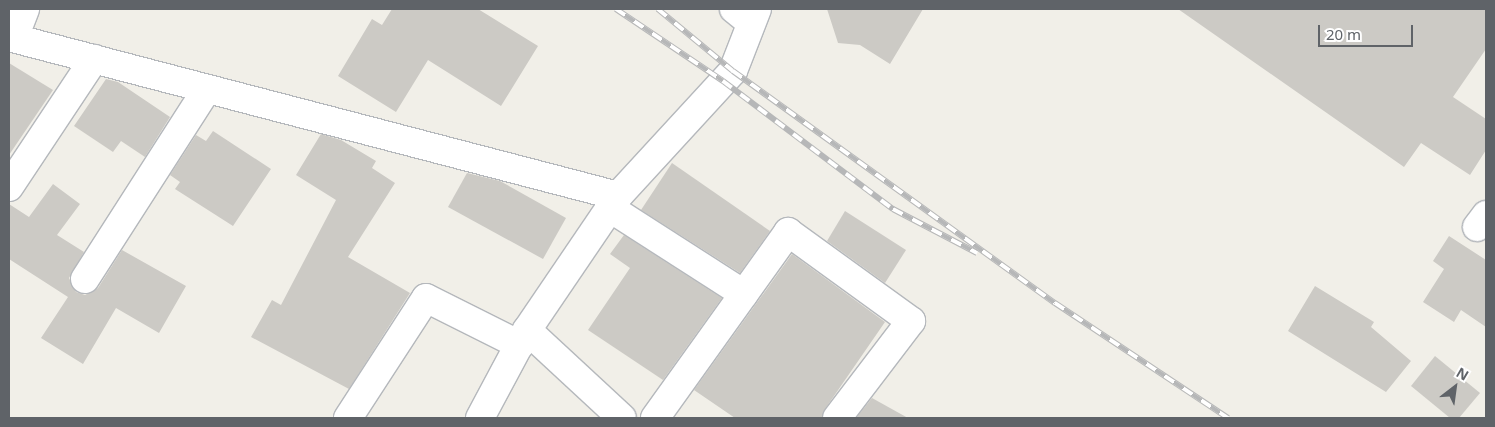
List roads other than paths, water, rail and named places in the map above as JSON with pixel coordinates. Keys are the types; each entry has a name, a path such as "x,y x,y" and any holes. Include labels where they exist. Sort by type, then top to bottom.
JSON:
{"street":[{"path":"25,9 12,38 206,89 614,202 744,294"},
{"path":"480,418 524,338 614,202 733,71 747,13"},
{"path":"9,187 94,59"},
{"path":"85,279 206,89"},
{"path":"655,418 788,232 911,321 837,418"},
{"path":"348,418 426,298 524,338 622,418"}],"railway":[{"path":"616,9 723,81 893,209 977,253"},
{"path":"658,9 733,71 1055,303 1228,418"}]}
